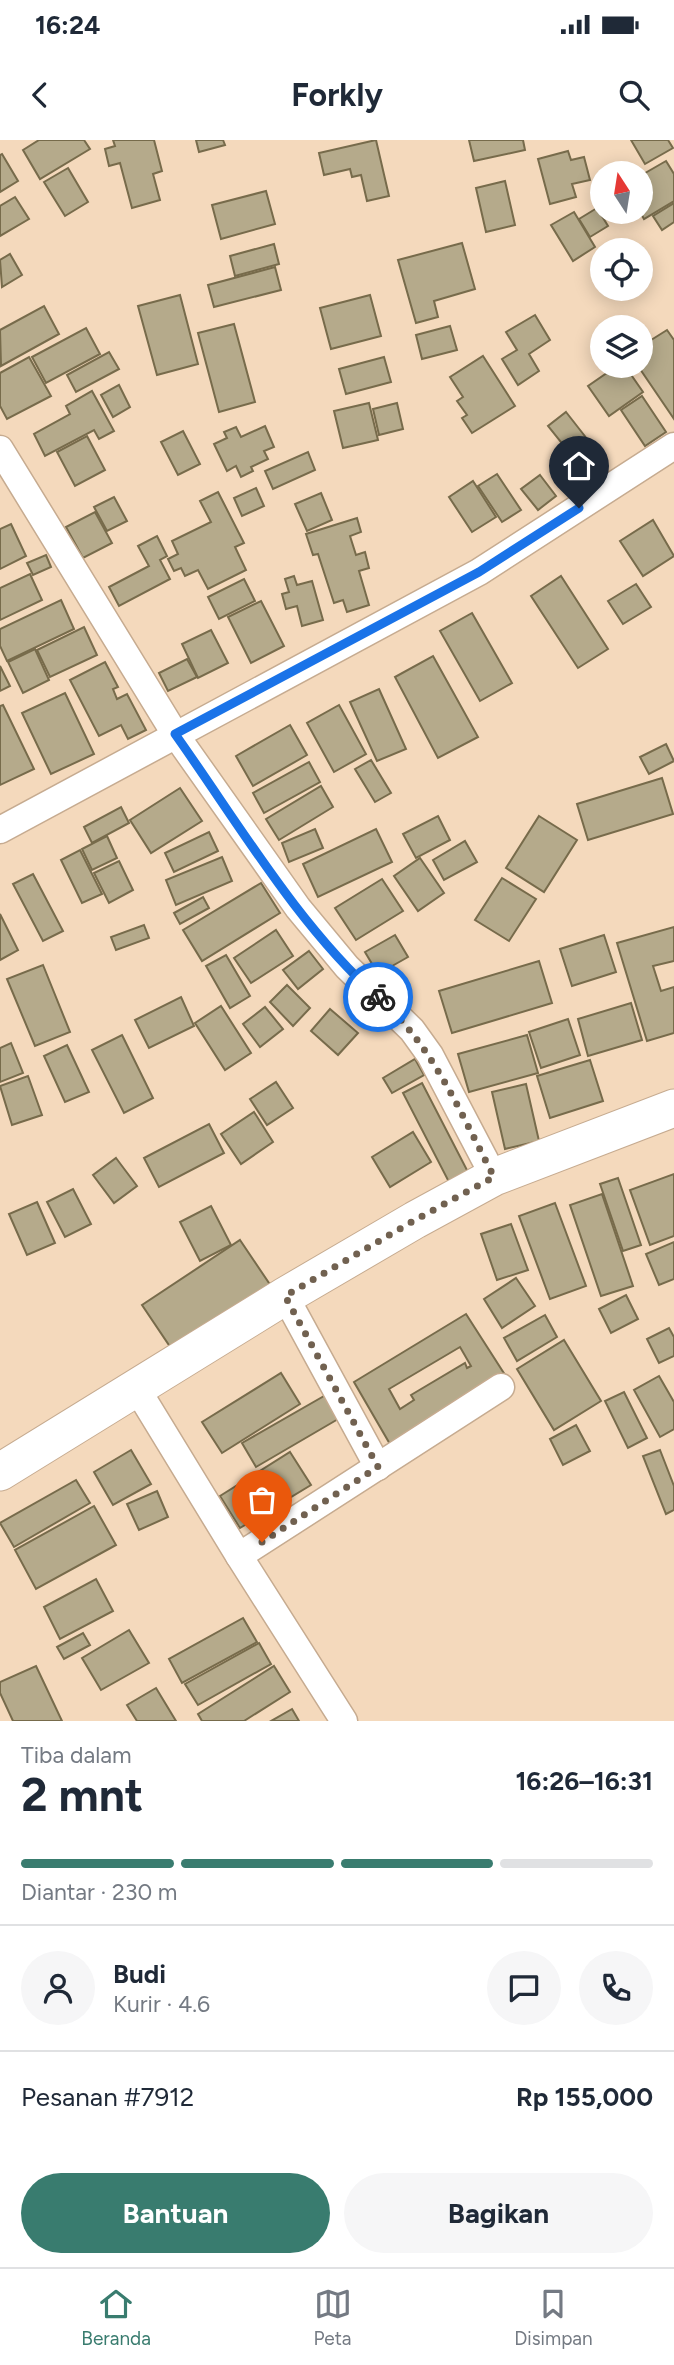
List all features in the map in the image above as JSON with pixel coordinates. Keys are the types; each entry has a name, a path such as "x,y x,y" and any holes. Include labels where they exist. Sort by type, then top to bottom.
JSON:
{"street":[{"path":"0,830 479,572 674,446"},
{"path":"0,449 175,734 306,918 347,967 412,1030 430,1055 494,1177"},
{"path":"0,1472 285,1296 494,1177 674,1108"},
{"path":"285,1296 378,1467"},
{"path":"239,1556 501,1387"},
{"path":"137,1389 344,1721"}],"building":[{"path":"39,140 84,140 90,149 40,179 23,150"},
{"path":"113,140 154,140 162,171 153,174 160,200 132,208 120,163 109,166 105,149 115,146"},
{"path":"196,140 223,140 225,145 199,152"},
{"path":"376,140 389,196 367,201 361,175 352,177 350,169 324,175 319,153"},
{"path":"469,140 523,140 525,150 474,161"},
{"path":"631,140 668,140 673,148 650,161 643,161"},
{"path":"568,151 571,160 584,157 590,180 572,184 576,197 550,204 538,159"},
{"path":"2,154 18,181 0,192 0,155"},
{"path":"666,161 674,174 674,201 653,214 653,168"},
{"path":"68,168 88,202 65,216 44,182"},
{"path":"505,181 515,225 486,232 476,188"},
{"path":"266,191 275,224 221,239 212,205"},
{"path":"15,197 29,219 0,236 0,206"},
{"path":"674,203 674,222 662,230 653,216"},
{"path":"574,212 590,239 590,250 573,261 551,225"},
{"path":"590,212 590,224 608,226 590,237 579,219"},
{"path":"462,243 475,289 434,301 438,317 416,323 398,260"},
{"path":"274,244 279,264 235,276 230,256"},
{"path":"10,254 22,275 2,287 0,260"},
{"path":"275,267 281,290 214,307 208,285"},
{"path":"180,295 198,364 157,375 138,306"},
{"path":"370,295 381,336 331,349 320,308"},
{"path":"44,306 59,334 1,366 0,330"},
{"path":"535,315 550,340 529,354 539,371 518,385 502,359 517,350 506,332"},
{"path":"234,324 255,402 219,412 198,333"},
{"path":"450,326 457,350 422,359 416,335"},
{"path":"86,328 100,354 46,383 32,357"},
{"path":"667,330 674,340 674,419 646,378 653,378 653,339"},
{"path":"109,352 119,369 76,392 67,375"},
{"path":"483,356 515,406 472,433 462,418 467,415 457,401 463,397 450,377"},
{"path":"29,357 51,396 7,419 0,406 0,373"},
{"path":"384,357 391,382 346,394 339,369"},
{"path":"600,378 633,378 643,392 609,416 588,386"},
{"path":"119,385 130,407 113,417 101,395"},
{"path":"92,391 114,431 99,439 94,430 45,456 34,434 70,414 66,406"},
{"path":"642,396 666,432 645,446 621,410"},
{"path":"369,403 378,440 343,448 334,411"},
{"path":"397,403 403,429 379,435 373,409"},
{"path":"566,412 602,458 572,482 552,457 565,447 548,426"},
{"path":"265,426 274,447 264,451 268,459 251,467 253,471 241,477 236,466 227,471 214,444 227,438 224,432 236,427 241,437"},
{"path":"183,431 200,464 178,475 161,442"},
{"path":"87,436 105,470 75,486 57,452"},
{"path":"308,452 315,470 273,489 265,471"},
{"path":"497,474 521,510 502,522 478,486"},
{"path":"540,475 556,496 538,510 521,489"},
{"path":"473,481 496,517 472,532 449,497"},
{"path":"256,488 264,506 242,516 234,498"},
{"path":"218,492 244,543 235,547 246,570 208,589 198,570 185,576 181,568 174,571 168,559 178,554 172,541 211,522 200,501"},
{"path":"321,493 332,520 307,531 295,504"},
{"path":"114,497 127,521 107,531 94,507"},
{"path":"95,512 112,543 83,558 66,527"},
{"path":"357,518 361,532 350,536 356,555 365,552 369,568 359,571 369,605 347,612 343,600 334,603 318,554 313,555 306,534"},
{"path":"653,520 674,556 643,576 620,541"},
{"path":"11,524 26,556 0,569 0,529"},
{"path":"157,536 167,556 160,560 170,579 119,606 109,587 149,566 138,546"},
{"path":"46,555 51,567 33,575 27,563"},
{"path":"30,574 42,600 0,620 0,588"},
{"path":"294,576 297,585 312,581 323,620 302,626 297,606 286,609 282,594 289,592 285,579"},
{"path":"561,576 608,649 578,668 531,596"},
{"path":"244,579 255,601 219,619 208,597"},
{"path":"636,584 651,607 623,624 608,601"},
{"path":"61,600 74,629 7,661 0,646 0,629"},
{"path":"261,601 284,646 251,663 228,617"},
{"path":"472,613 512,683 480,701 440,631"},
{"path":"84,627 97,655 50,677 37,650"},
{"path":"211,630 228,663 198,678 182,644"},
{"path":"35,649 49,680 23,693 8,662"},
{"path":"433,656 478,737 438,758 395,677"},
{"path":"187,659 197,677 168,691 159,673"},
{"path":"105,662 118,687 113,689 117,699 127,694 146,730 128,739 121,725 99,736 70,680"},
{"path":"0,666 10,686 0,691"},
{"path":"379,689 406,749 377,761 350,702"},
{"path":"65,693 94,754 51,774 22,713"},
{"path":"3,705 34,769 0,785 0,706"},
{"path":"339,705 366,754 334,772 307,723"},
{"path":"290,725 307,755 253,786 236,756"},
{"path":"666,744 674,761 649,774 640,757"},
{"path":"371,760 391,793 375,802 355,769"},
{"path":"309,762 320,782 264,813 253,793"},
{"path":"662,778 673,814 588,840 577,804"},
{"path":"321,786 333,807 279,840 266,819"},
{"path":"180,788 202,821 151,853 130,820"},
{"path":"121,807 129,823 92,843 84,827"},
{"path":"438,816 450,840 416,858 403,834"},
{"path":"539,816 577,840 544,892 506,868"},
{"path":"315,829 323,848 289,862 282,843"},
{"path":"376,829 392,862 318,897 303,864"},
{"path":"209,832 218,851 174,872 165,853"},
{"path":"107,836 117,858 92,870 82,849"},
{"path":"465,841 477,862 444,880 433,860"},
{"path":"80,850 102,894 82,903 61,860"},
{"path":"222,857 232,881 176,905 166,880"},
{"path":"420,858 444,893 418,911 394,876"},
{"path":"119,861 133,890 109,903 94,873"},
{"path":"33,874 63,931 43,941 13,884"},
{"path":"502,878 536,899 509,941 475,920"},
{"path":"382,879 403,911 356,940 335,908"},
{"path":"261,883 280,913 202,961 183,930"},
{"path":"203,897 209,908 180,924 174,913"},
{"path":"0,914 18,950 0,960"},
{"path":"144,925 149,938 116,950 111,937"},
{"path":"674,927 674,961 653,966 661,991 674,987 674,1033 647,1041 617,943"},
{"path":"276,930 293,956 251,983 234,958"},
{"path":"395,935 408,957 378,974 365,952"},
{"path":"604,935 616,972 572,986 560,949"},
{"path":"309,951 323,969 298,989 283,970"},
{"path":"226,955 250,996 230,1008 206,966"},
{"path":"539,961 552,1003 452,1033 439,991"},
{"path":"43,965 70,1032 35,1046 7,979"},
{"path":"287,985 310,1008 293,1026 270,1002"},
{"path":"181,997 194,1026 149,1048 135,1020"},
{"path":"631,1003 642,1040 588,1056 578,1019"},
{"path":"221,1006 251,1053 225,1070 195,1023"},
{"path":"265,1007 283,1029 260,1047 243,1024"},
{"path":"330,1009 358,1033 338,1055 311,1031"},
{"path":"568,1019 580,1055 541,1068 529,1032"},
{"path":"122,1035 153,1098 124,1113 92,1050"},
{"path":"527,1035 538,1073 469,1092 458,1054"},
{"path":"11,1043 23,1073 0,1082 0,1048"},
{"path":"67,1045 89,1092 65,1102 44,1056"},
{"path":"415,1059 424,1075 392,1093 383,1078"},
{"path":"590,1060 603,1101 550,1118 537,1076"},
{"path":"28,1076 42,1115 12,1125 0,1086"},
{"path":"276,1082 293,1108 267,1125 250,1099"},
{"path":"422,1083 469,1174 450,1184 403,1093"},
{"path":"526,1084 539,1141 505,1149 492,1092"},
{"path":"254,1112 273,1142 241,1164 221,1134"},
{"path":"209,1124 224,1153 159,1187 144,1158"},
{"path":"413,1132 431,1162 390,1187 372,1157"},
{"path":"116,1158 137,1186 114,1203 93,1175"},
{"path":"674,1174 674,1236 650,1245 630,1190"},
{"path":"618,1178 641,1245 623,1251 600,1184"},
{"path":"73,1189 91,1224 65,1237 47,1202"},
{"path":"602,1194 633,1286 601,1296 570,1205"},
{"path":"37,1202 55,1243 27,1255 9,1214"},
{"path":"555,1203 586,1286 550,1299 519,1216"},
{"path":"211,1206 231,1245 200,1261 180,1222"},
{"path":"511,1224 528,1270 497,1280 481,1234"},
{"path":"240,1240 273,1289 175,1354 142,1305"},
{"path":"674,1242 674,1279 659,1285 646,1254"},
{"path":"516,1278 535,1306 502,1328 484,1299"},
{"path":"626,1295 638,1319 611,1333 599,1309"},
{"path":"466,1314 507,1378 394,1451 354,1382","holes":["460,1347 471,1366 467,1368 465,1363 411,1395 414,1400 400,1409 389,1389"]},
{"path":"545,1315 557,1337 517,1361 504,1338"},
{"path":"669,1328 674,1337 674,1356 659,1363 647,1339"},
{"path":"564,1340 601,1401 554,1430 517,1369"},
{"path":"281,1373 300,1404 222,1453 202,1422"},
{"path":"659,1376 674,1402 674,1429 660,1437 634,1390"},
{"path":"331,1392 345,1415 256,1467 242,1443"},
{"path":"624,1392 647,1438 628,1448 605,1401"},
{"path":"576,1425 590,1451 563,1465 550,1439"},
{"path":"131,1450 151,1484 113,1505 94,1472"},
{"path":"660,1450 674,1486 674,1510 666,1514 643,1456"},
{"path":"290,1452 311,1485 240,1528 220,1496"},
{"path":"76,1480 90,1503 14,1547 0,1523"},
{"path":"157,1491 168,1517 139,1530 127,1504"},
{"path":"94,1506 116,1545 36,1589 15,1550"},
{"path":"96,1579 113,1611 60,1639 44,1607"},
{"path":"243,1618 257,1642 182,1683 169,1659"},
{"path":"129,1630 149,1663 101,1690 82,1658"},
{"path":"83,1633 90,1645 64,1659 57,1647"},
{"path":"259,1643 271,1664 198,1705 185,1684"},
{"path":"36,1666 62,1721 13,1721 0,1693 0,1682"},
{"path":"274,1666 290,1692 244,1721 202,1721 198,1714"},
{"path":"156,1688 176,1721 137,1721 127,1705"},
{"path":"292,1709 299,1721 271,1721"}],"way so far":[{"path":"262,1542 378,1467 285,1296 494,1177 430,1055 412,1030 378,997"}],"route":[{"path":"378,997 321,938 175,734 479,572 579,508"}]}
